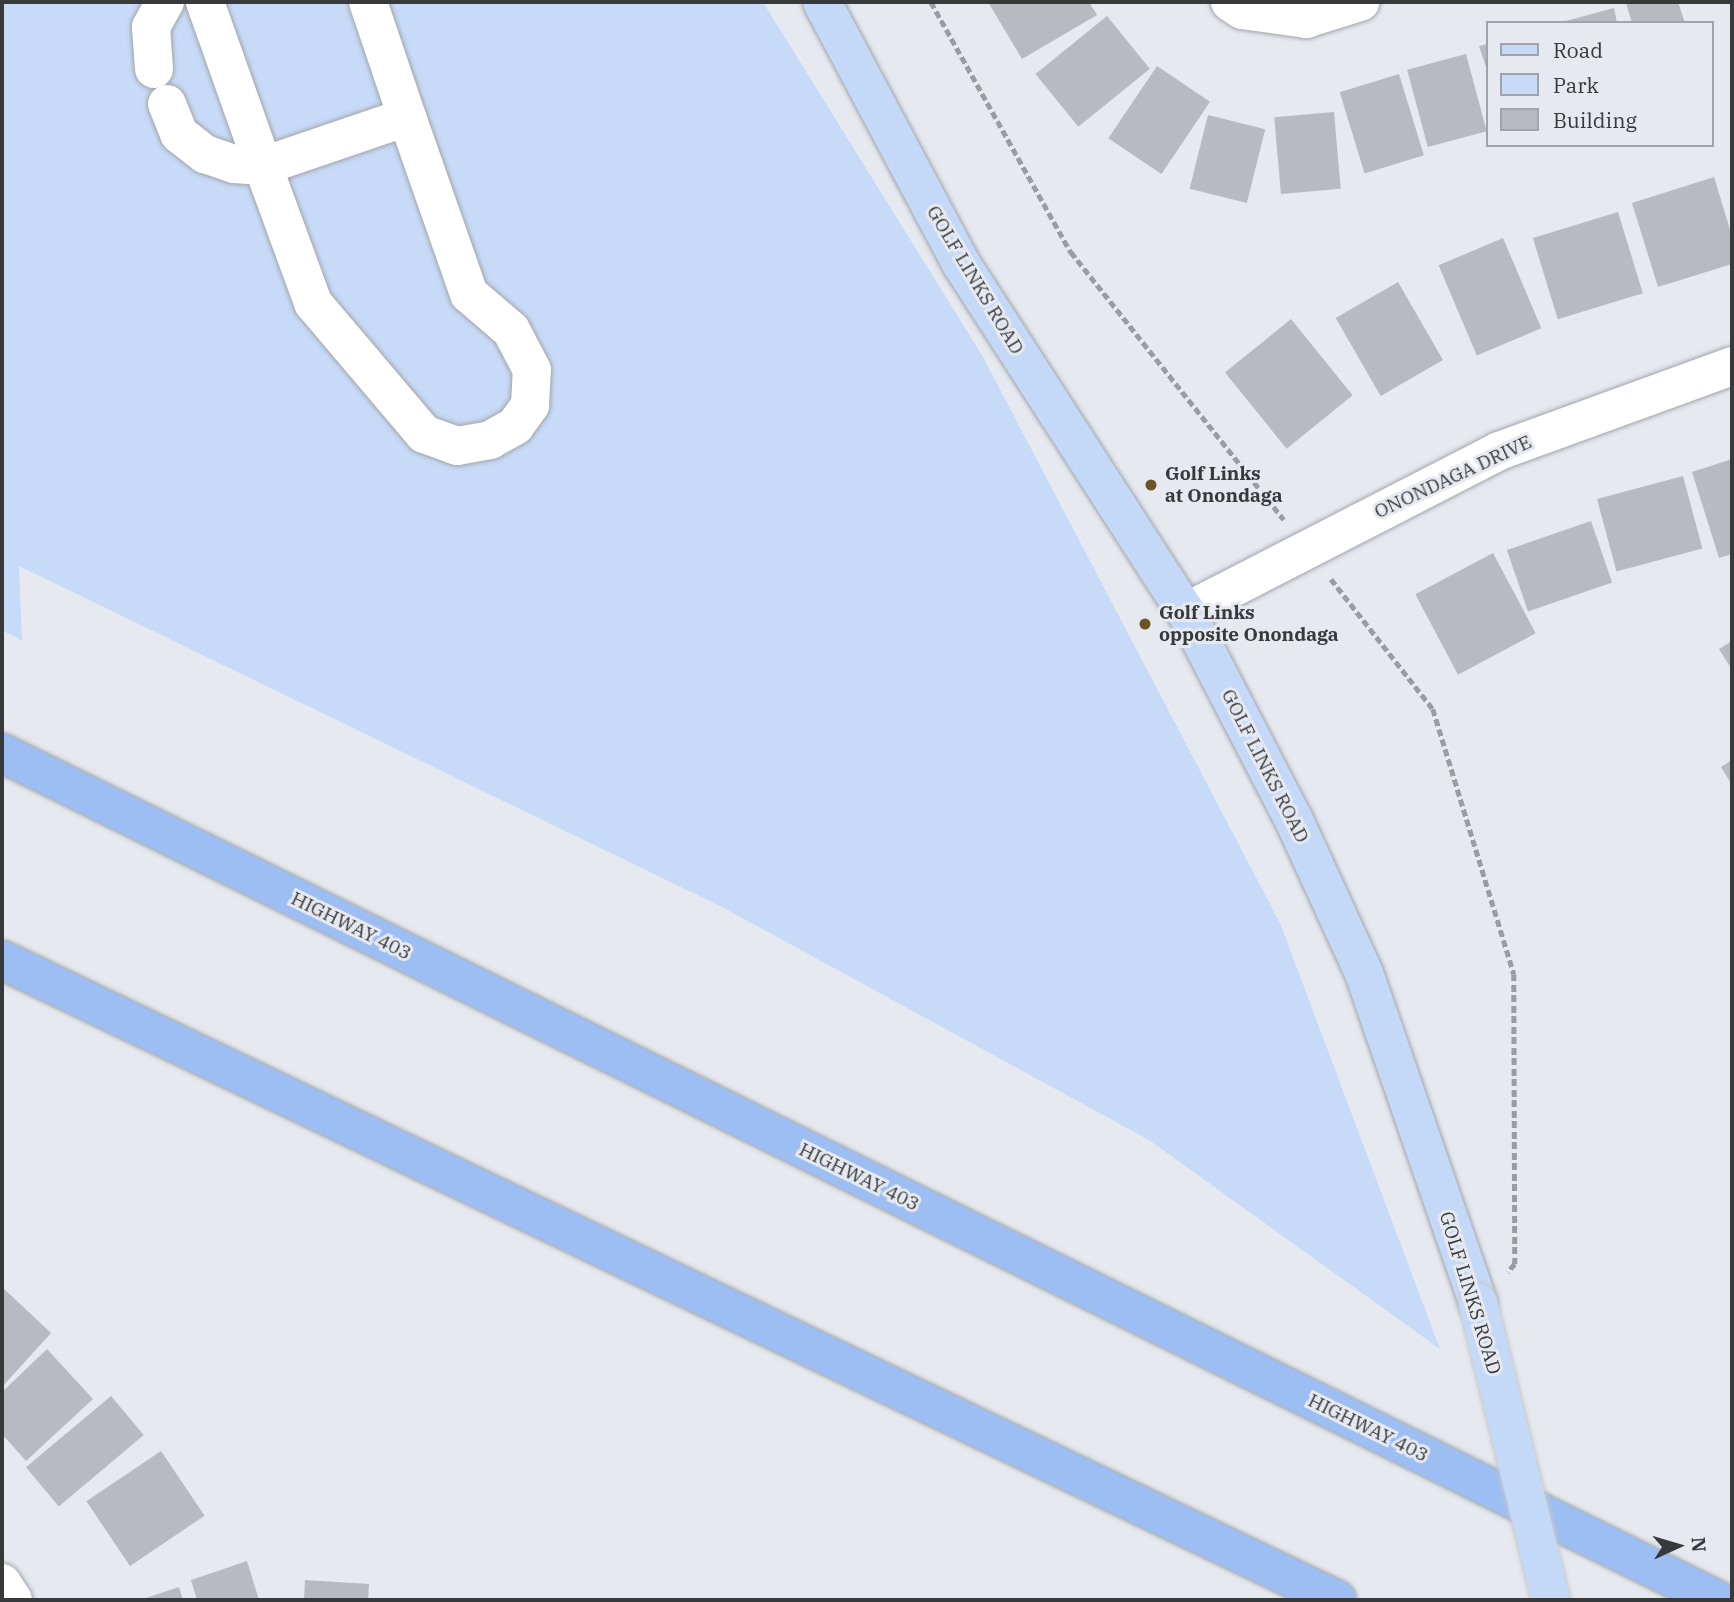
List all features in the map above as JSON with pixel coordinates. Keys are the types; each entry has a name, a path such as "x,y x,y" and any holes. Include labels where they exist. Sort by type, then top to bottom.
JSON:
{"highway":[{"name":"HIGHWAY 403","path":"2,753 1717,1600"},
{"path":"2,960 1337,1600"}],"main road":[{"name":"GOLF LINKS ROAD","path":"822,2 962,265 1185,612 1293,818 1364,973 1478,1303 1551,1600"}],"street":[{"path":"165,2 152,27 161,87 179,134 205,154 234,164 262,166 407,117"},
{"path":"205,2 313,303 424,434 457,446 490,440 515,426 530,405 532,370 511,330 469,295 368,2"},
{"path":"1230,2 1242,10 1306,19 1360,2"},
{"name":"ONONDAGA DRIVE","path":"1185,612 1499,451 1732,366"},
{"path":"2,1583 13,1600"}],"path":[{"path":"931,2 1071,252 1433,709 1514,974 1516,1264 1478,1303"}],"green space":[{"path":"2,2 763,2 983,357 1280,923 1440,1349 1149,1140 722,907 19,566 22,641 2,630"}],"building":[{"path":"988,2 1089,2 1097,15 1022,59"},
{"path":"1678,2 1684,21 1631,21 1626,3"},
{"path":"1614,8 1617,21 1566,21"},
{"path":"1107,16 1150,69 1078,127 1036,74"},
{"path":"1486,44 1486,67 1479,46"},
{"path":"1466,54 1486,131 1428,147 1407,70"},
{"path":"1157,66 1210,102 1161,174 1108,138"},
{"path":"1399,74 1424,155 1365,173 1340,92"},
{"path":"1334,112 1341,189 1281,194 1274,117"},
{"path":"1208,115 1265,129 1247,203 1190,189"},
{"path":"1714,177 1732,236 1732,264 1658,287 1632,203"},
{"path":"1618,212 1643,293 1558,319 1533,238"},
{"path":"1503,238 1541,328 1477,356 1439,265"},
{"path":"1398,282 1443,360 1381,396 1336,318"},
{"path":"1291,319 1353,395 1287,449 1225,372"},
{"path":"1732,459 1732,554 1719,558 1692,472"},
{"path":"1683,476 1702,548 1616,571 1597,499"},
{"path":"1591,521 1612,582 1528,611 1507,550"},
{"path":"1493,553 1536,633 1458,675 1415,594"},
{"path":"1732,641 1732,670 1719,649"},
{"path":"1732,760 1732,785 1721,767"},
{"path":"2,1287 51,1333 2,1387"},
{"path":"47,1349 93,1399 26,1461 2,1434 2,1392"},
{"path":"111,1396 144,1435 59,1506 26,1467"},
{"path":"161,1451 205,1516 130,1566 86,1501"},
{"path":"247,1561 259,1600 197,1600 191,1580"},
{"path":"305,1580 369,1584 368,1600 304,1600"},
{"path":"179,1587 183,1600 140,1600"}],"place":[{"name":"Golf Links at Onondaga","path":"1151,485"},
{"name":"Golf Links opposite Onondaga","path":"1145,624"}]}
